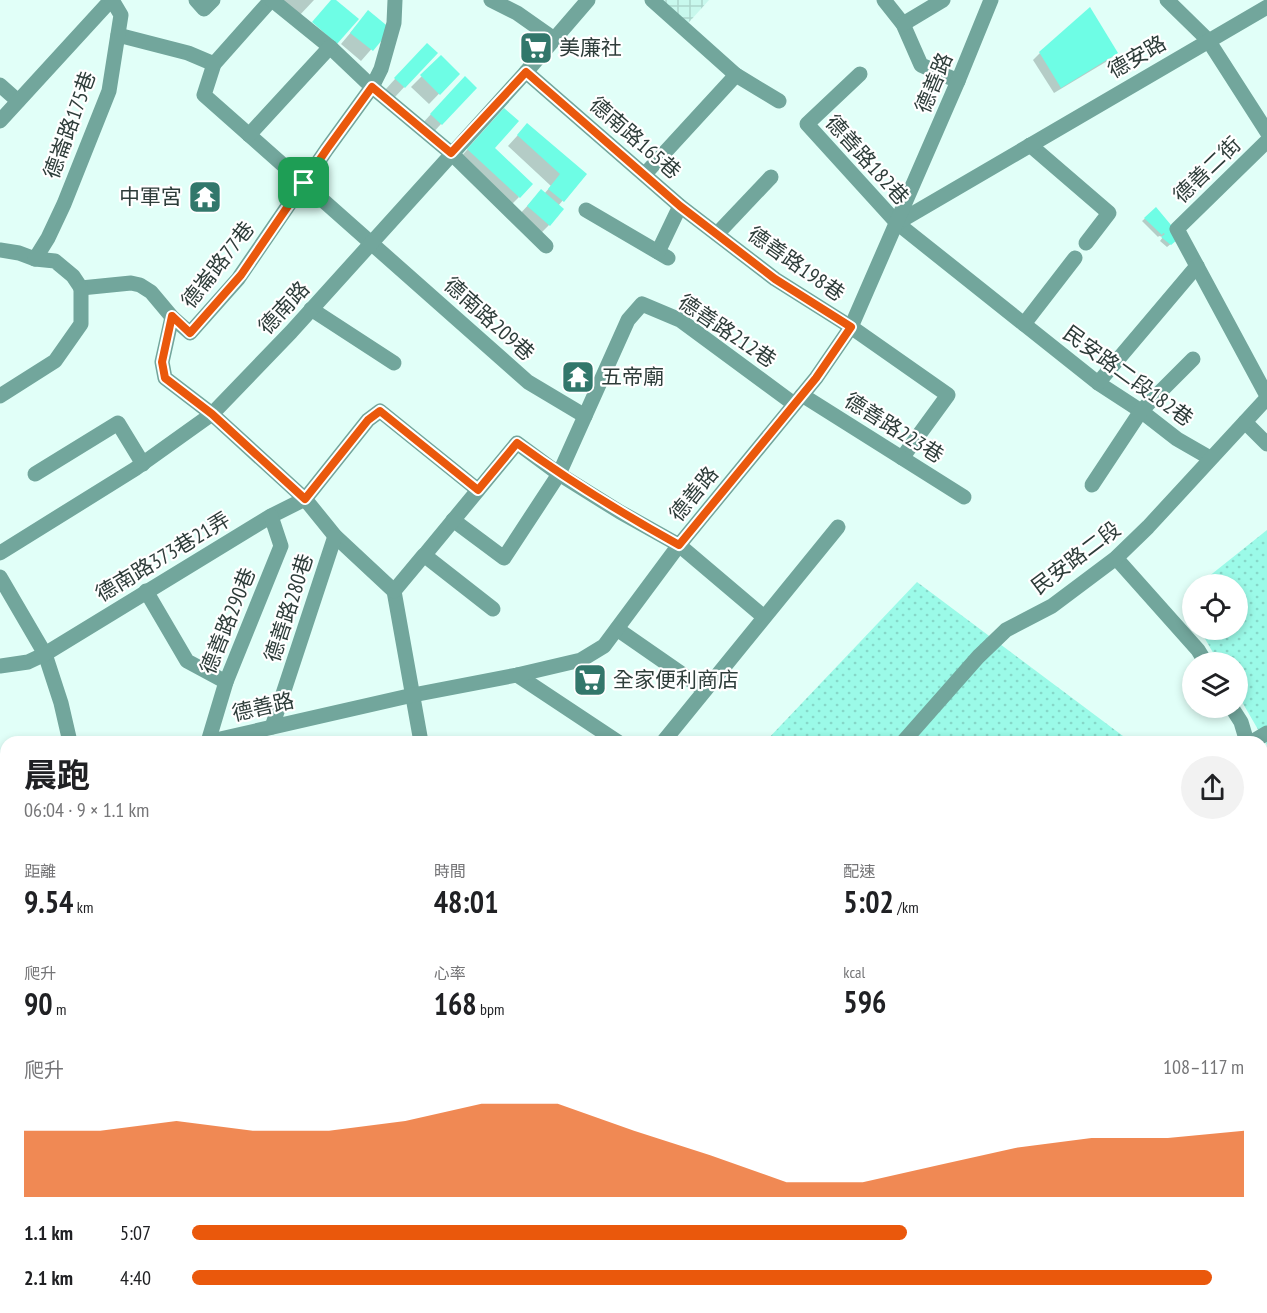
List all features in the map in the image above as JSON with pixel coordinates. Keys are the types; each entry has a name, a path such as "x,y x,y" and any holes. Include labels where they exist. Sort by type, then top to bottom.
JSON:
{"street":[{"name":"德崙路175巷","path":"35,259 64,204 109,92 121,15 111,0"},
{"path":"0,121 111,0"},
{"path":"118,35 188,54 214,64 271,0 330,47 372,87 451,153 546,246"},
{"name":"德崙路77巷","path":"81,288 131,283 140,285 151,292 190,333 238,279 372,87 381,69 394,23 394,0"},
{"path":"491,0 517,13 554,39"},
{"name":"德南路","path":"0,553 143,464 212,414 372,242 588,0"},
{"path":"652,0 736,75 779,101"},
{"path":"884,0 903,24 921,65 958,81"},
{"path":"903,24 943,0"},
{"name":"德善路","path":"239,736 413,695 581,660 604,646 679,545 816,378 851,327 991,0"},
{"name":"德善二街","path":"1167,0 1208,40 1267,132"},
{"name":"德安路","path":"897,224 1267,7"},
{"path":"249,135 330,47"},
{"name":"德南路209巷","path":"214,64 204,95 528,382 585,416"},
{"name":"德南路165巷","path":"526,72 680,206 717,234"},
{"name":"德善路182巷","path":"860,74 807,124 897,224"},
{"path":"645,174 736,75"},
{"path":"0,85 18,101"},
{"name":"德善二街","path":"1197,266 1177,229 1267,141"},
{"path":"1030,145 1108,213 1086,243"},
{"path":"717,234 771,177"},
{"path":"586,210 663,255 680,206"},
{"name":"民安路二段182巷","path":"897,224 1098,383 1141,411 1177,439 1210,458"},
{"name":"德善路198巷","path":"717,234 775,279 851,327 948,395 902,458"},
{"path":"0,250 19,253 35,259 55,261 73,276 81,288 81,324 55,361 0,396"},
{"path":"1024,324 1075,258"},
{"path":"1098,383 1197,266 1267,397"},
{"name":"德善路212巷","path":"453,520 504,558 559,474 628,320 642,304 680,320 798,399"},
{"path":"311,309 394,363"},
{"path":"172,316 162,362 165,378 212,414 305,499 335,536 394,591 420,736"},
{"path":"1092,485 1141,411 1193,359"},
{"name":"民安路二段","path":"908,736 978,657 1006,630 1052,606 1116,558 1148,527 1267,397"},
{"name":"德善路223巷","path":"798,399 902,458 964,497"},
{"path":"305,499 368,420 380,411 478,490"},
{"path":"1245,422 1267,444"},
{"path":"35,474 118,423 143,464"},
{"path":"427,552 517,443 559,474 679,545 764,616"},
{"name":"德南路373巷21弄","path":"0,666 28,662 45,654 271,516 305,499"},
{"name":"德善路290巷","path":"210,736 226,682 281,546 271,516"},
{"path":"668,736 838,527"},
{"name":"德善路280巷","path":"272,727 335,536"},
{"path":"394,591 424,555 493,609"},
{"path":"1116,558 1199,652"},
{"path":"0,577 45,654 62,703 69,736"},
{"path":"146,591 187,661 226,682"},
{"path":"618,628 705,690"},
{"path":"517,675 609,736"},
{"path":"1238,718 1245,736"}],"shaded area":[{"path":"651,0 709,0 682,30"}],"green space":[{"path":"1267,530 1267,736 1262,736 1248,712 1248,652 1213,652 1206,640 1248,640 1248,574 1212,574"},
{"path":"917,582 1123,736 771,736"}],"building":[{"path":"331,0 336,0 359,19 337,44 312,22"},
{"path":"1090,7 1118,53 1061,88 1039,52"},
{"path":"368,10 391,29 373,51 350,33"},
{"path":"427,43 438,53 405,88 394,78"},
{"path":"441,55 460,74 440,95 420,75"},
{"path":"465,76 477,88 442,125 430,114"},
{"path":"504,108 519,121 495,148 533,184 520,198 467,149"},
{"path":"527,123 587,174 564,202 548,189 560,174 517,135"},
{"path":"541,189 564,209 550,226 527,206"},
{"path":"1156,207 1171,225 1177,240 1171,245 1161,237 1165,234 1162,235 1144,218"}],"place":[{"name":"美廉社","path":"536,48"},
{"name":"中軍宮","path":"205,197"},
{"name":"五帝廟","path":"578,377"},
{"name":"全家便利商店","path":"590,680"}],"route":[{"path":"526,72 680,206 775,279 851,327 816,378 679,545 559,474 517,443 478,490 380,411 368,420 305,499 212,414 165,378 162,362 172,316 190,333 238,279 304,183 372,87 451,153 526,72"}]}
